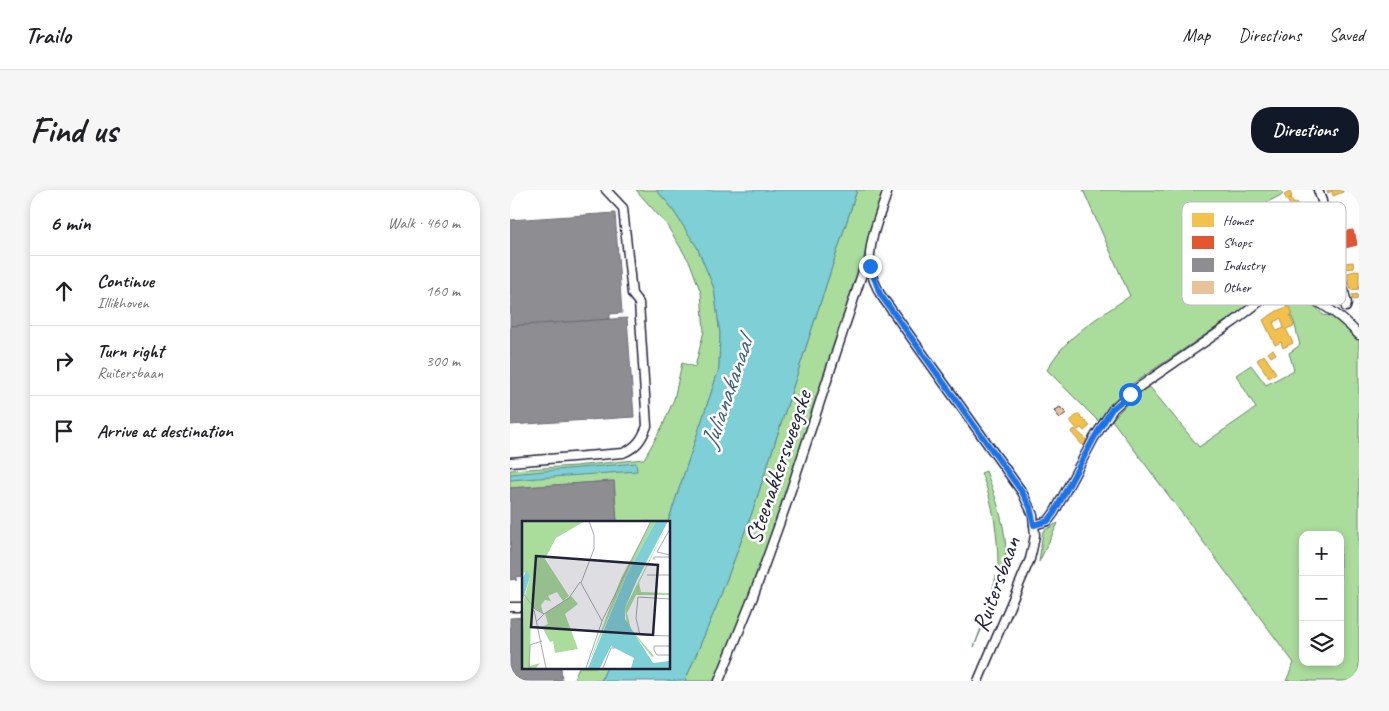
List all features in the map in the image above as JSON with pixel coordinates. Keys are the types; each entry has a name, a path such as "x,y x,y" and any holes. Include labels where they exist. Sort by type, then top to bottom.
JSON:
{"street":[{"path":"510,462 623,454 634,449 642,438 647,426 639,303 632,294 623,208 606,190"},
{"name":"Ruitersbaan","path":"888,190 871,246 870,266 880,294 1022,492 1030,507 1034,525 1034,546 1030,559 978,681"},
{"path":"1318,190 1322,202"},
{"name":"Steenakkersweegske","path":"719,681 785,508 863,271 870,266"},
{"path":"1346,300 1346,308"},
{"path":"1034,525 1048,521 1054,513 1094,438 1112,409 1130,394 1236,321 1256,305"},
{"path":"1323,305 1339,316 1359,335"}],"green space":[{"path":"636,190 656,190 669,204 697,247 714,288 720,334 719,369 668,521 617,521 614,481 510,488 510,470 644,459 663,425 674,399 682,363 695,367 704,331 701,293 690,263 666,224"},
{"path":"857,190 883,190 846,320 793,482 717,681 685,681 717,605 753,510"},
{"path":"1083,190 1280,190 1283,194 1268,202 1182,202 1182,305 1250,305 1123,390 1100,423 1047,370 1054,358 1073,337 1130,296"},
{"path":"1286,305 1312,305 1323,315 1331,316 1344,325 1359,331 1359,681 1286,681 1294,663 1112,420 1132,398 1149,386 1199,447 1256,408 1236,375 1251,365 1266,385 1294,370 1289,353 1300,345 1294,322"},
{"path":"986,471 1002,520 1006,546 1004,571 998,568 994,520 989,496 981,473"},
{"path":"1058,523 1039,562 1043,531"},
{"path":"996,576 1002,579 974,647 987,612"},
{"path":"579,668 607,668 601,681 573,681"}],"water":[{"name":"Julianakanaal","path":"656,190 857,190 753,510 717,605 685,681 601,681 607,668 670,668 670,521 668,521 719,369 720,334 714,288 697,247 669,204"},
{"path":"636,463 637,471 510,480 510,474"}],"building: Homes":[{"path":"1327,190 1343,190 1343,192 1333,196 1332,191 1328,193"},
{"path":"1290,192 1292,197 1287,200 1284,195"},
{"path":"1353,262 1354,268 1346,269 1346,263"},
{"path":"1359,270 1359,289 1351,290 1347,273"},
{"path":"1357,294 1358,299 1353,300 1352,295"},
{"path":"1289,306 1293,314 1290,316 1294,326 1286,329 1293,343 1283,348 1281,342 1275,345 1263,320","holes":["1281,318 1284,328 1277,331 1273,323"]},
{"path":"1273,349 1276,354 1271,357 1268,353"},
{"path":"1264,355 1276,373 1269,378 1257,360"},
{"path":"1078,414 1090,426 1084,431 1081,428 1078,430 1070,421"},
{"path":"1075,429 1088,441 1083,446 1071,432"}],"building: Shops":[{"path":"1353,230 1357,245 1346,248 1346,231"}],"building: Industry":[{"path":"615,213 622,313 610,314 610,319 510,326 510,220"},
{"path":"627,318 634,417 510,425 510,326"},
{"path":"614,481 617,521 522,521 522,576 516,577 516,579 510,580 510,488"},
{"path":"522,617 522,668 561,668 562,681 510,681 510,618"}],"building: Other":[{"path":"1060,407 1066,413 1060,418 1054,411"}],"route":[{"path":"870,266 880,294 1022,492 1033,515 1034,525 1048,521 1054,513 1094,438 1112,409 1130,394"}]}
